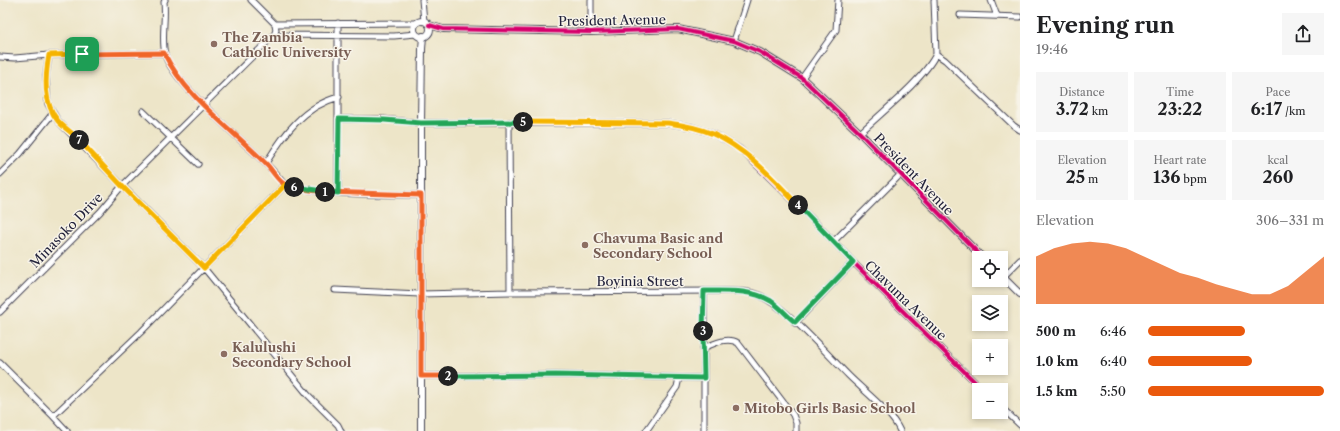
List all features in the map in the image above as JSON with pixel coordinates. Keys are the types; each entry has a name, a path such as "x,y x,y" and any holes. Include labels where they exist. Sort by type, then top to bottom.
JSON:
{"street":[{"path":"251,0 274,24 276,30 274,35 422,35"},
{"path":"590,0 591,32"},
{"path":"734,41 747,0"},
{"path":"802,78 836,30 838,0"},
{"path":"860,133 914,82 927,68 936,54 934,0"},
{"path":"991,0 997,16"},
{"path":"163,1 165,15 164,53 176,75 266,163 285,185 304,190 338,193 421,195"},
{"path":"421,431 420,294 422,2"},
{"path":"960,15 1020,17"},
{"path":"338,23 338,193"},
{"path":"274,24 422,23"},
{"path":"422,23 414,28 422,35"},
{"name":"President Avenue","path":"422,23 443,29 591,32 678,29 734,41 760,52 802,78 860,133 900,176 976,251"},
{"name":"President Avenue","path":"422,35 443,29"},
{"name":"Minasoko Drive","path":"0,312 100,212 122,186 274,35"},
{"path":"0,57 15,58 49,55 164,53"},
{"path":"936,54 948,63 1020,130"},
{"path":"49,55 46,76 47,99 58,121 75,136 122,186 204,268 308,395 338,425 341,431"},
{"path":"266,163 285,134 291,128 316,106 339,97"},
{"path":"144,111 198,164"},
{"path":"0,174 20,154 53,113"},
{"name":"Chavuma Avenue","path":"339,119 421,123 668,123 692,127 714,134 740,149 976,383"},
{"path":"509,122 510,292"},
{"path":"834,241 900,176"},
{"path":"53,416 204,268 285,185"},
{"path":"1008,271 1020,260"},
{"path":"795,322 853,262"},
{"path":"1008,282 1020,294"},
{"name":"Boyinia Street","path":"334,290 420,294 704,291 744,292 759,295 773,302 795,322 885,411 900,431"},
{"path":"704,291 704,431"},
{"path":"703,348 727,340 733,340 738,343 793,415 796,423 796,431"},
{"path":"0,363 67,431"},
{"path":"421,376 556,375 704,378"},
{"path":"646,431 677,387 679,378"},
{"path":"1008,414 1020,425"}],"cycle path":[{"path":"429,25 443,29 591,32 678,29 734,41 760,52 802,78 860,133 976,251"},
{"path":"339,119 384,119 421,123 668,123 692,127 714,134 740,149 976,383"}],"place":[{"name":"The Zambia Catholic University","path":"214,44"},
{"name":"Chavuma Basic and Secondary School","path":"585,245"},
{"name":"Kalulushi Secondary School","path":"224,354"},
{"name":"Mitobo Girls Basic School","path":"736,408"}],"route":[{"path":"82,54 49,55 46,76 48,104 50,108 58,121 75,136 122,186 204,268 285,185 304,190 338,193 339,119 421,123 629,122 668,123 692,127 714,134 740,149 834,241 853,262 795,322 773,302 759,295 744,292 704,291 704,378 556,375 421,376 421,195 338,193 304,190 285,185 266,163 176,75 164,53 82,54"}]}
